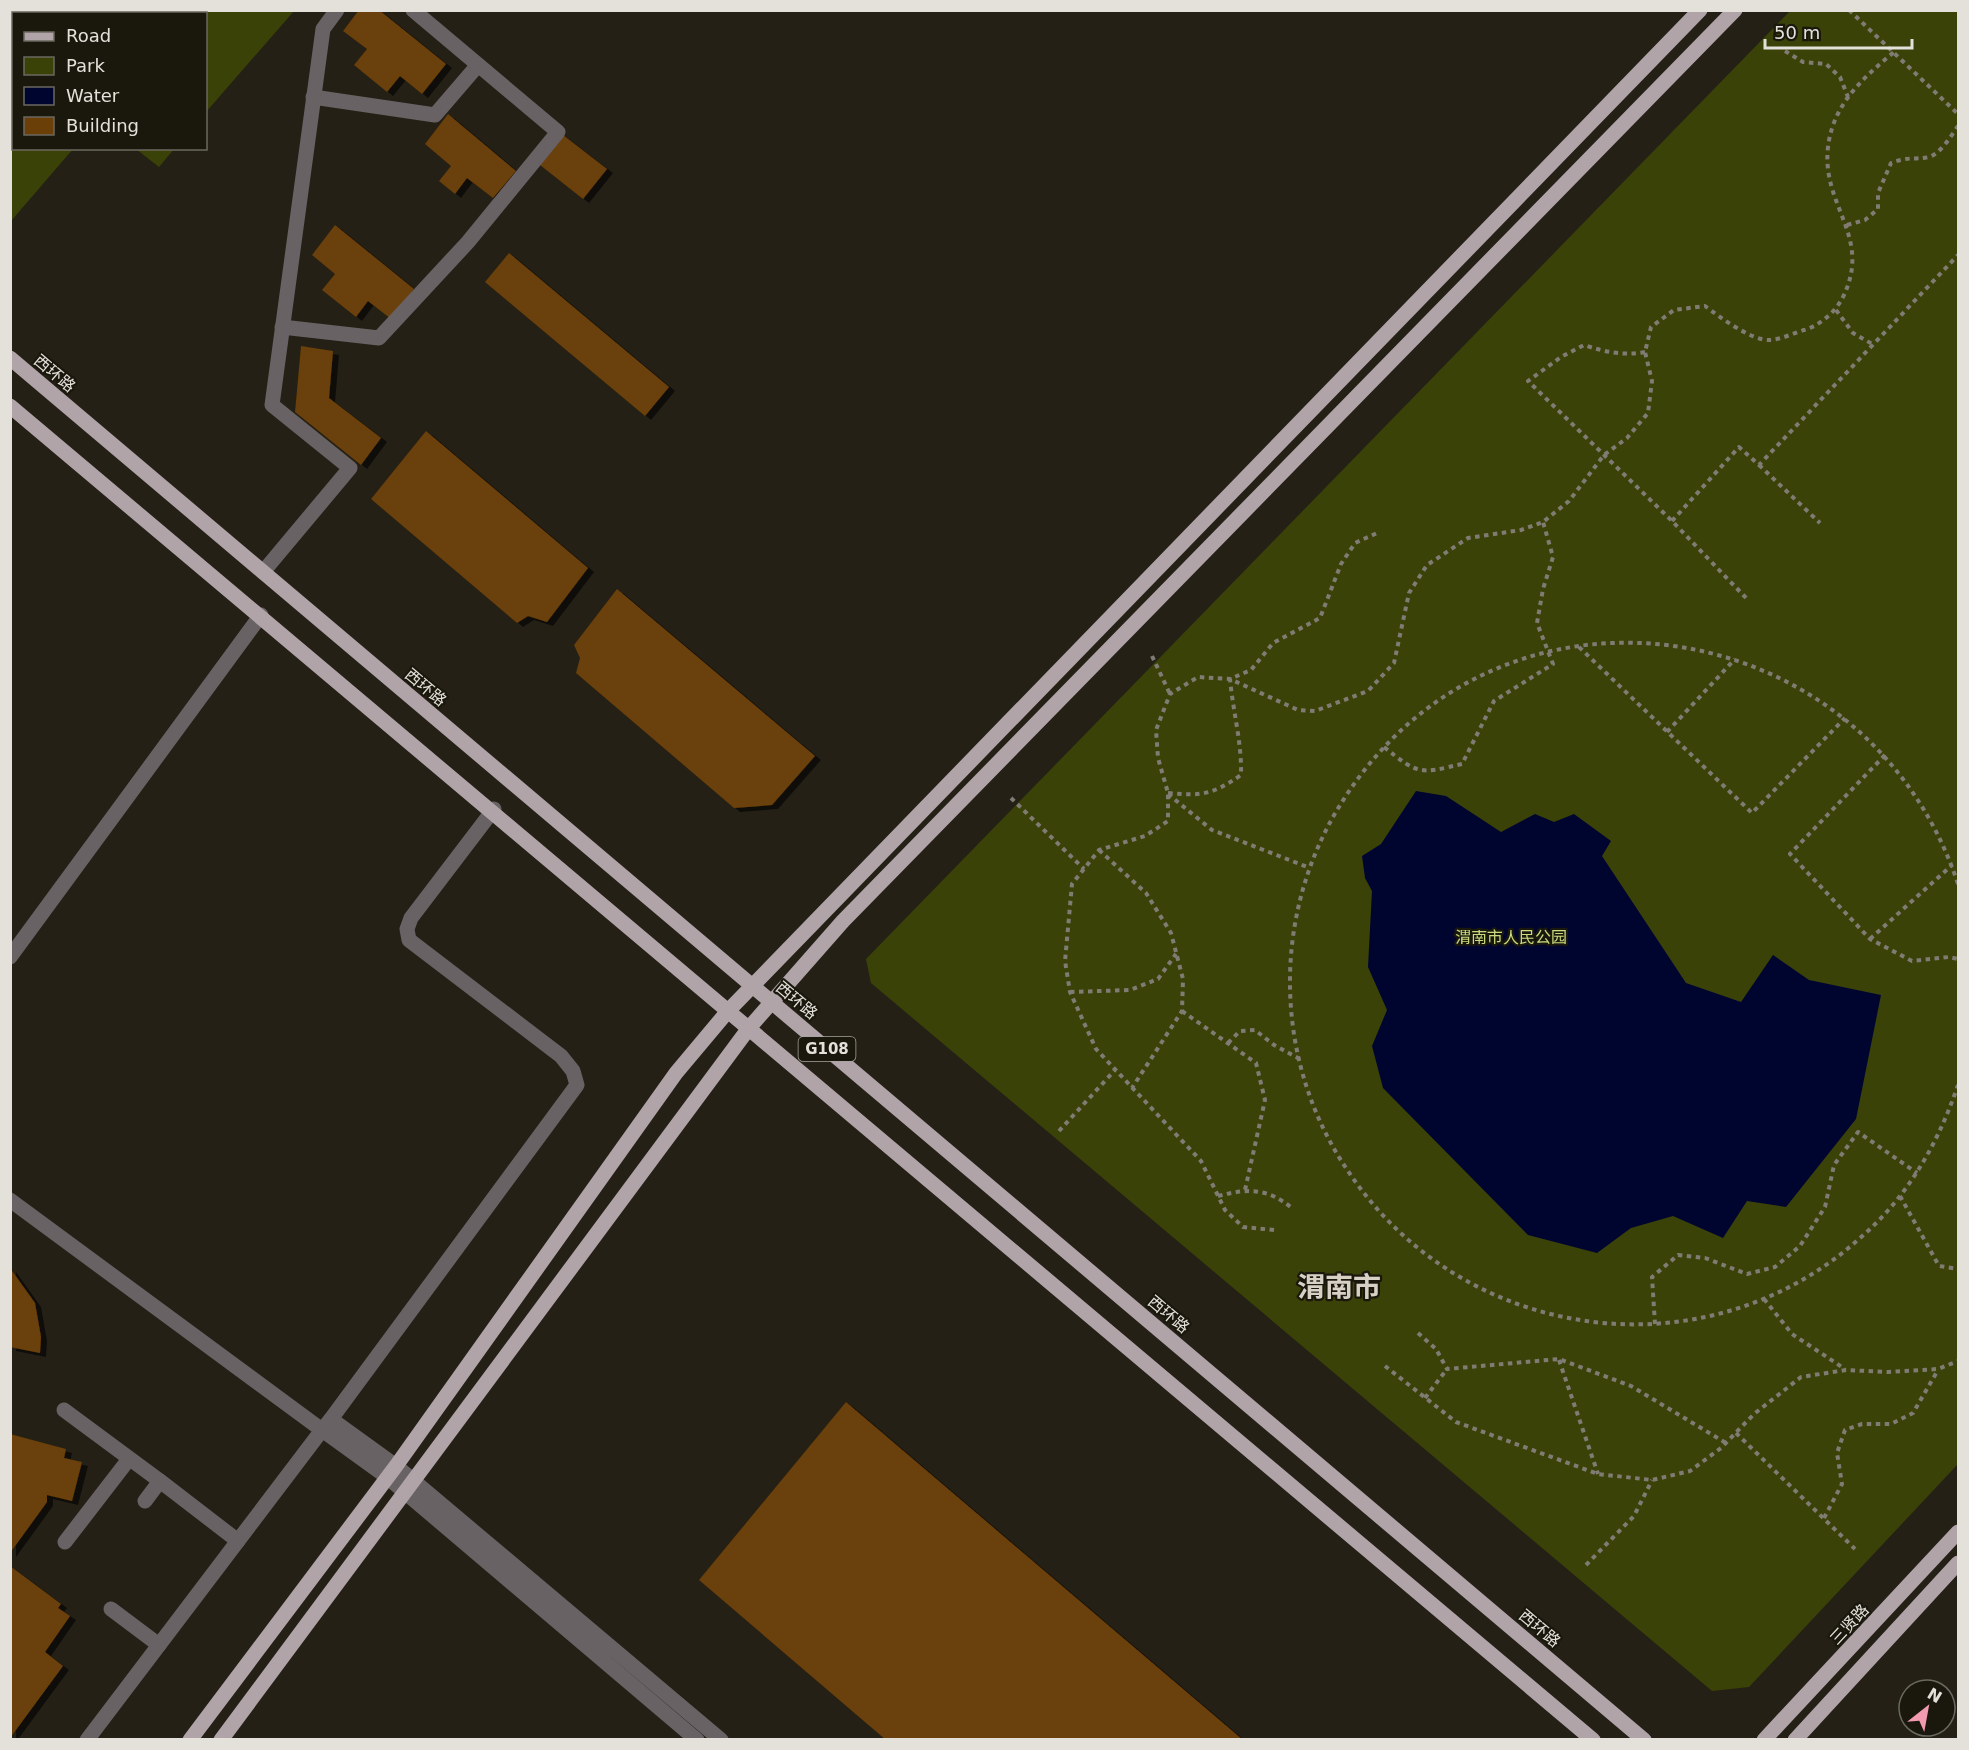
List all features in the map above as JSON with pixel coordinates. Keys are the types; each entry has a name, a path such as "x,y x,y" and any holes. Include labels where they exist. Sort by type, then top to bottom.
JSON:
{"main road":[{"path":"190,1740 392,1472 676,1073 728,1011 1700,10"},
{"path":"220,1740 749,1028 771,1002 851,913 1735,10"},
{"name":"西环路","path":"10,358 1644,1740"},
{"path":"10,406 494,809 728,1011 1593,1740"},
{"name":"三贤路","path":"1764,1740 1959,1532"},
{"path":"1795,1740 1959,1563"}],"street":[{"path":"262,572 350,468 272,405 323,29 337,10"},
{"path":"282,327 379,338 468,242 558,132 413,10"},
{"path":"313,97 435,115 478,65"},
{"path":"10,957 261,615"},
{"path":"87,1740 326,1425 577,1085 573,1071 561,1056 409,940 408,930 411,918 494,809"},
{"path":"10,1200 392,1472 721,1740"},
{"path":"64,1410 238,1540"},
{"path":"65,1542 129,1459"},
{"path":"145,1501 160,1482"},
{"path":"410,1487 697,1740"},
{"path":"111,1609 159,1645"}],"path":[{"path":"1849,10 1959,114"},
{"path":"1785,51 1803,62 1826,64 1840,77 1848,97"},
{"path":"1274,1230 1243,1227 1225,1210 1201,1161 1096,1049 1070,992 1065,961 1072,884 1099,850 1145,836 1168,821 1168,793 1158,758 1156,729 1170,694 1198,676 1230,679 1298,710 1315,711 1368,692 1394,663 1409,593 1427,565 1468,538 1521,530 1543,522 1569,501 1604,455 1627,438 1648,413 1652,381 1645,351 1651,327 1674,310 1705,306 1734,327 1768,340 1811,328 1836,310 1851,281 1854,257 1847,225 1836,205 1830,180 1828,148 1834,119 1848,97 1866,76 1894,52"},
{"path":"1847,225 1865,220 1878,208 1878,193 1892,163 1906,156 1929,157 1942,147 1959,126"},
{"path":"1759,465 1959,255"},
{"path":"1836,310 1853,333 1874,345"},
{"path":"1645,351 1630,355 1606,353 1584,345 1561,357 1528,381 1672,521 1748,600"},
{"path":"1672,521 1739,447 1820,523"},
{"path":"1384,747 1411,769 1431,771 1462,764 1494,701 1553,664 1537,623 1543,589 1553,557 1543,522"},
{"path":"1230,679 1251,670 1273,643 1320,618 1341,564 1355,543 1377,533"},
{"path":"1959,884 1921,803 1885,755 1845,718 1788,681 1735,659 1679,646 1633,642 1578,646 1548,652 1493,671 1448,695 1421,714 1384,747 1340,806 1310,868 1292,942 1290,985 1298,1058 1323,1129 1347,1170 1386,1220 1433,1261 1467,1282 1530,1309 1582,1321 1655,1324 1723,1313 1764,1299 1804,1279 1858,1240 1900,1196 1939,1136 1959,1085"},
{"path":"1578,646 1752,813 1845,718"},
{"path":"1152,656 1170,694"},
{"path":"1668,732 1735,659"},
{"path":"1168,793 1198,796 1222,788 1241,775 1242,748 1233,713 1230,679"},
{"path":"1885,755 1790,854 1870,939 1912,961 1949,957 1959,959"},
{"path":"1168,793 1212,830 1310,868"},
{"path":"1011,798 1084,869"},
{"path":"1099,850 1146,893 1171,933 1184,979 1182,1011 1132,1088"},
{"path":"1870,939 1952,865"},
{"path":"1070,992 1130,990 1158,978 1177,953"},
{"path":"1182,1011 1256,1063 1266,1100 1245,1190"},
{"path":"1228,1043 1240,1031 1255,1030 1274,1045 1298,1058"},
{"path":"1059,1131 1115,1070"},
{"path":"1655,1324 1652,1277 1678,1255 1705,1258 1747,1274 1775,1267 1800,1246 1825,1207 1834,1165 1858,1132 1917,1173"},
{"path":"1218,1196 1245,1190 1277,1196 1293,1209"},
{"path":"1900,1196 1940,1266 1959,1269"},
{"path":"1764,1299 1792,1334 1846,1370"},
{"path":"1418,1333 1436,1349 1447,1369"},
{"path":"1559,1359 1598,1474"},
{"path":"1425,1398 1447,1369 1559,1359 1631,1386 1726,1443"},
{"path":"1385,1366 1456,1422 1598,1474 1652,1480 1690,1471 1726,1443 1754,1414 1801,1377 1846,1370 1888,1372 1938,1369 1959,1361"},
{"path":"1824,1518 1842,1484 1837,1453 1845,1430 1862,1424 1891,1424 1912,1413 1938,1369"},
{"path":"1736,1433 1855,1549"},
{"path":"1586,1565 1634,1516 1652,1480"}],"green space":[{"path":"97,10 294,10 207,111 207,12 95,12"},
{"name":"渭南市人民公园","path":"1790,11 1958,11 1958,1464 1749,1687 1712,1691 871,983 866,959"},
{"path":"12,104 12,150 72,150 11,221 10,106"},
{"path":"137,150 173,150 159,167"}],"water":[{"path":"1416,791 1446,796 1501,832 1535,814 1554,822 1574,814 1611,841 1602,856 1686,983 1741,1002 1773,955 1809,980 1881,995 1856,1119 1786,1207 1747,1201 1723,1238 1673,1216 1631,1228 1597,1253 1528,1235 1383,1088 1372,1046 1387,1010 1368,967 1372,891 1365,878 1362,856 1381,844"}],"building":[{"path":"359,10 379,10 446,64 422,94 400,76 387,92 354,65 367,49 343,31"},
{"path":"448,114 516,171 493,198 467,178 455,194 439,181 451,166 425,144"},
{"path":"563,135 607,169 583,199 540,165"},
{"path":"335,225 414,289 391,319 368,301 356,317 322,290 335,274 312,255"},
{"path":"509,253 669,387 645,416 485,282"},
{"path":"301,346 333,351 329,398 381,438 361,465 295,412"},
{"path":"426,431 588,568 547,622 528,616 517,623 371,499"},
{"path":"617,589 815,756 772,805 734,808 576,673 580,658 574,645"},
{"path":"10,1268 35,1303 41,1337 40,1353 10,1347"},
{"path":"846,1402 1243,1740 886,1740 699,1580"},
{"path":"10,1434 66,1449 64,1458 82,1462 72,1501 47,1495 47,1502 10,1553"},
{"path":"10,1566 61,1604 58,1608 70,1616 45,1652 63,1666 10,1738"}],"district":[{"name":"渭南市","path":"1339,1287"}]}
